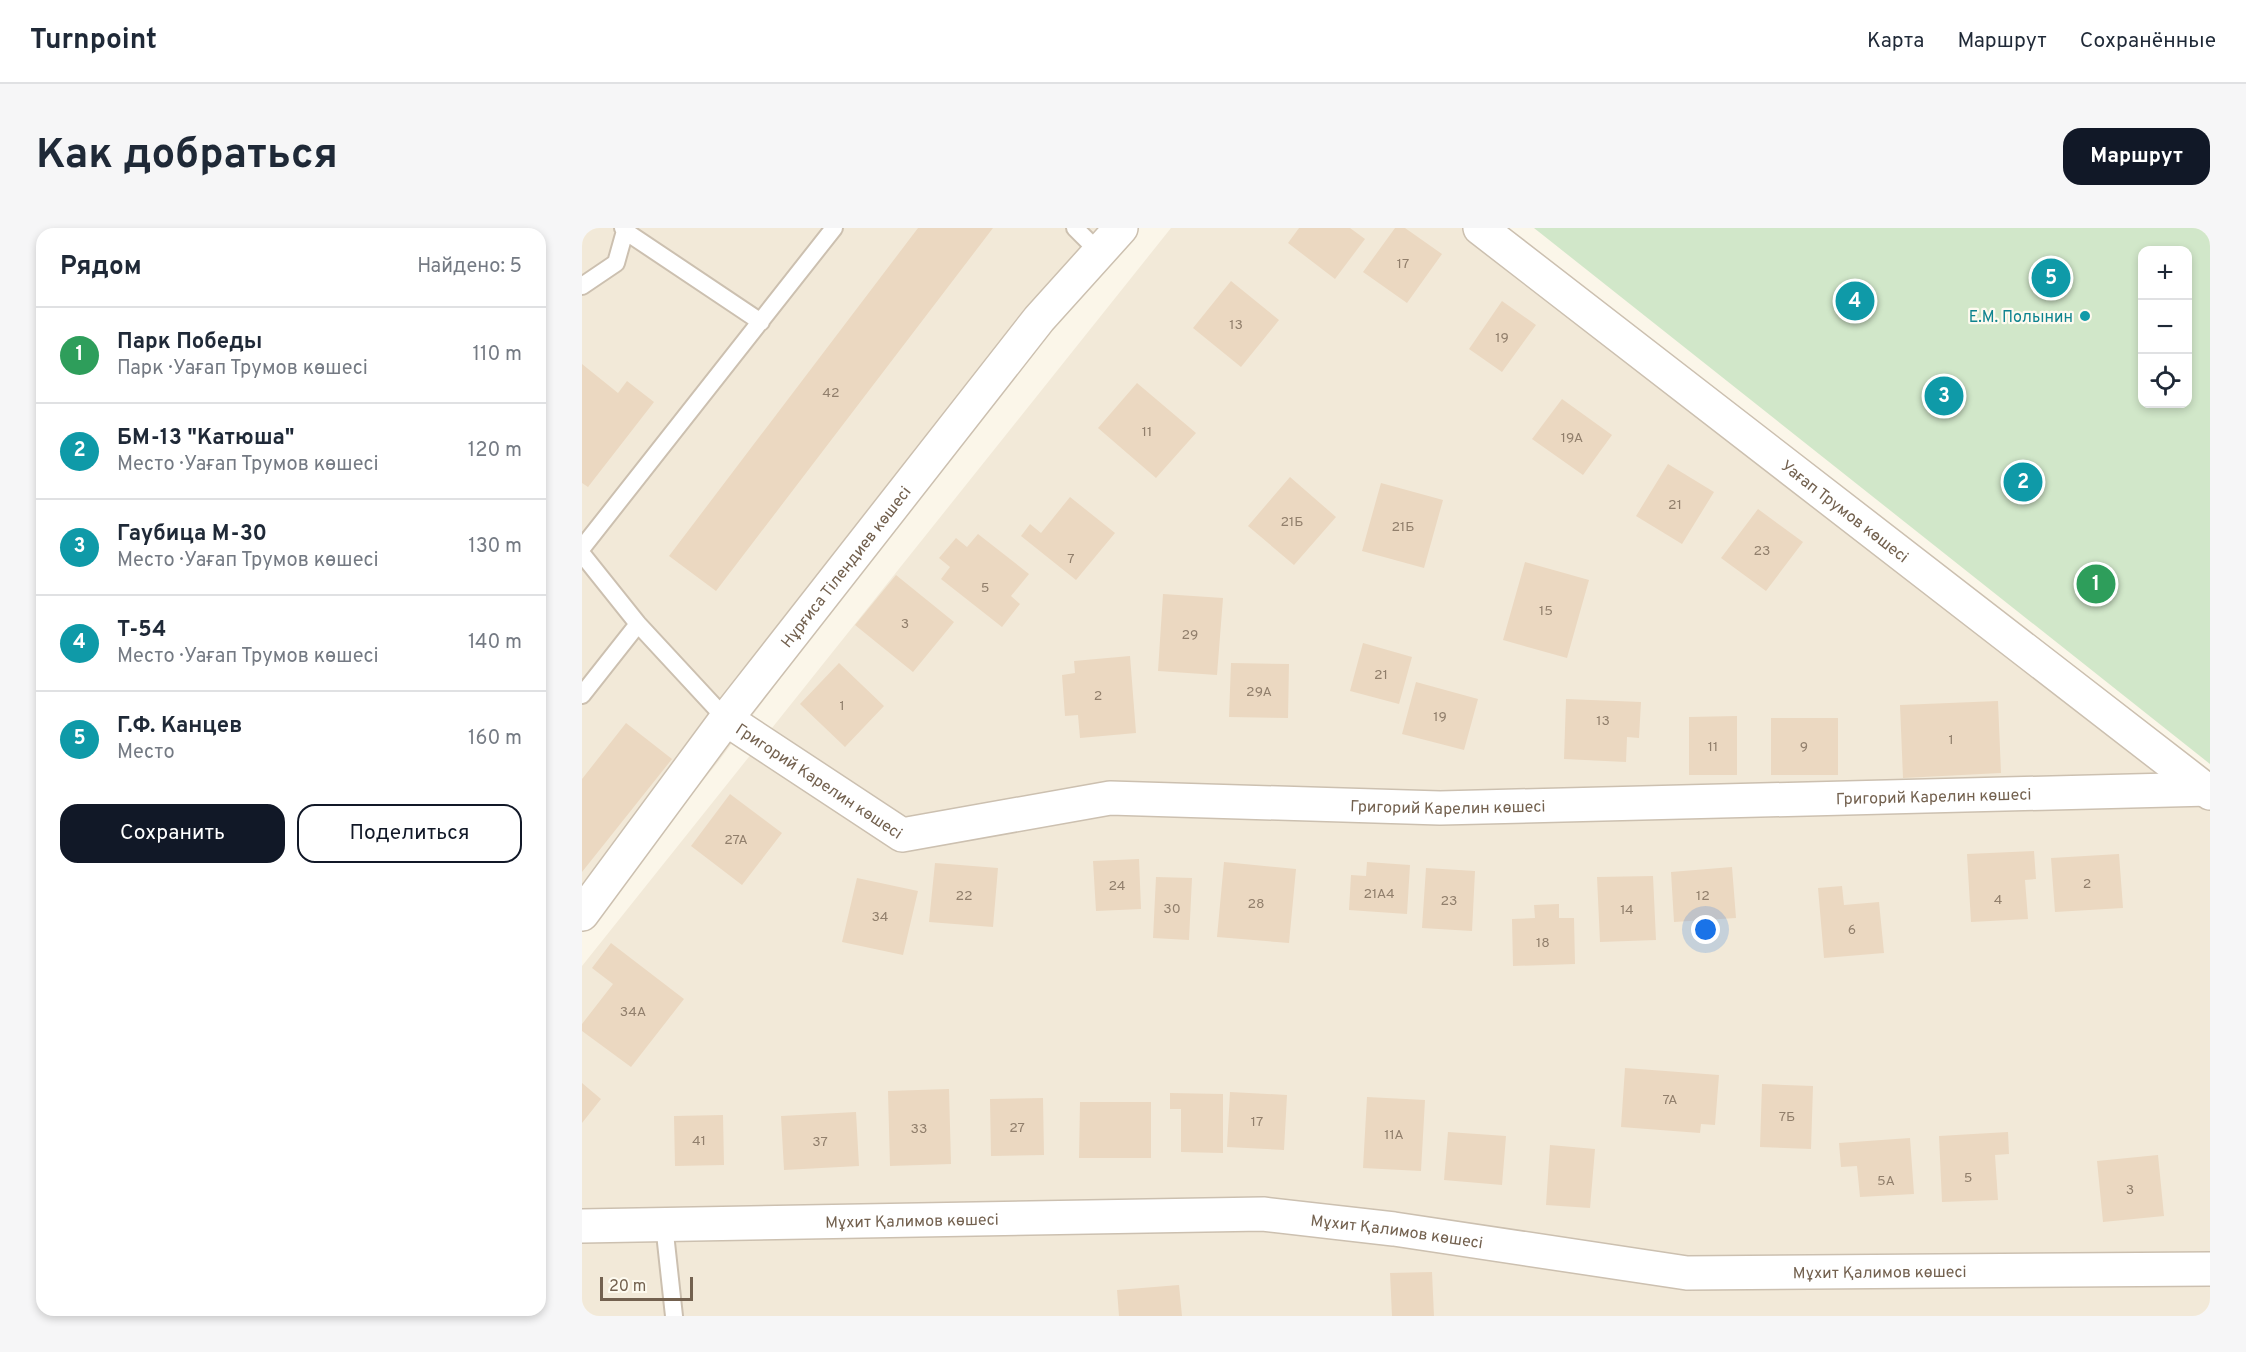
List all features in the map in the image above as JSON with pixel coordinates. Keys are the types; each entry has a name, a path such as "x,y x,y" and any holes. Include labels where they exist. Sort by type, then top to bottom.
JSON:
{"street":[{"name":"Нұрғиса Тілендиев көшесі","path":"582,914 726,719 1039,319 1121,228"},
{"name":"Уағап Трумов көшесі","path":"1480,228 2209,791"},
{"name":"Григорий Карелин көшесі","path":"726,719 902,835 1110,798 1440,808 2209,791"},
{"name":"Мұхит Қалимов көшесі","path":"582,1226 1263,1214 1394,1229 1687,1272 2210,1269"}],"lane":[{"path":"582,548 834,228"},
{"path":"1075,228 1100,253"},
{"path":"582,286 616,263 624,230 761,322"},
{"path":"582,554 638,624 726,719"},
{"path":"582,695 638,624"},
{"path":"664,1224 674,1316"}],"shaded area":[{"path":"582,228 1114,228 718,762 582,930"},
{"path":"1171,228 1504,228 2210,770 2210,1316 582,1316 582,966"}],"green space":[{"path":"1534,228 2210,228 2210,764"}],"building":[{"path":"918,228 993,228 716,591 669,556"},
{"path":"1299,228 1350,228 1365,239 1335,279 1288,243"},
{"path":"1395,228 1405,228 1442,254 1407,303 1363,272"},
{"path":"1231,281 1279,320 1241,367 1193,328"},
{"path":"1502,301 1536,325 1502,372 1469,349"},
{"path":"582,364 618,393 627,381 654,402 588,487 582,483"},
{"path":"1137,383 1196,433 1156,478 1098,428"},
{"path":"1562,399 1612,435 1583,475 1532,439"},
{"path":"1668,464 1714,492 1682,544 1636,516"},
{"path":"1290,477 1336,517 1294,565 1248,526"},
{"path":"1381,483 1443,500 1424,568 1362,551"},
{"path":"1070,497 1115,533 1076,580 1021,536 1030,524 1041,533"},
{"path":"1758,509 1803,542 1766,591 1721,558"},
{"path":"978,534 1029,574 1011,596 1020,604 1002,627 941,579 950,567 939,558 956,538 967,547"},
{"path":"1525,562 1589,580 1567,658 1503,640"},
{"path":"896,575 954,622 913,672 855,625"},
{"path":"1163,594 1223,598 1217,675 1158,671"},
{"path":"1363,643 1412,657 1399,704 1350,691"},
{"path":"1130,656 1136,733 1080,738 1078,715 1065,716 1062,675 1075,673 1074,661"},
{"path":"839,663 884,706 845,747 800,704"},
{"path":"1231,663 1289,664 1288,718 1229,717"},
{"path":"1416,682 1478,699 1464,750 1402,734"},
{"path":"1566,699 1641,702 1639,738 1627,737 1626,762 1564,759"},
{"path":"1998,701 2001,773 1903,778 1900,705"},
{"path":"1737,716 1737,775 1689,775 1689,717"},
{"path":"1771,718 1838,718 1838,775 1771,775"},
{"path":"626,723 672,759 582,872 582,779"},
{"path":"730,794 782,833 742,885 691,846"},
{"path":"2034,851 2036,879 2025,880 2028,919 1971,922 1967,854"},
{"path":"2119,854 2123,908 2055,912 2051,858"},
{"path":"1139,859 1141,909 1096,911 1093,861"},
{"path":"1224,862 1296,869 1289,943 1217,937"},
{"path":"1367,862 1410,865 1407,914 1349,910 1351,875 1366,876"},
{"path":"935,863 998,868 993,927 929,922"},
{"path":"1732,867 1736,918 1674,922 1671,872"},
{"path":"1426,868 1475,871 1472,931 1422,928"},
{"path":"1653,876 1656,940 1600,942 1597,877"},
{"path":"1156,877 1192,878 1189,940 1153,938"},
{"path":"857,878 918,891 903,955 842,942"},
{"path":"1842,886 1844,905 1879,902 1884,953 1824,958 1818,888"},
{"path":"1559,904 1559,918 1574,918 1575,964 1513,966 1512,919 1535,918 1534,905"},
{"path":"611,943 684,999 631,1067 582,1031 582,1024 613,984 592,968"},
{"path":"1625,1068 1719,1075 1715,1125 1701,1124 1700,1133 1621,1127"},
{"path":"582,1083 601,1099 582,1123"},
{"path":"1762,1084 1813,1086 1811,1149 1760,1147"},
{"path":"949,1089 951,1164 890,1166 888,1091"},
{"path":"1230,1092 1287,1095 1284,1150 1227,1147"},
{"path":"1170,1093 1223,1094 1223,1153 1181,1152 1181,1109 1170,1109"},
{"path":"1367,1097 1425,1100 1421,1171 1363,1168"},
{"path":"1043,1098 1044,1155 991,1156 990,1099"},
{"path":"1080,1102 1151,1102 1151,1158 1079,1158"},
{"path":"856,1112 859,1166 784,1170 781,1116"},
{"path":"723,1115 724,1165 675,1166 674,1116"},
{"path":"1448,1132 1506,1136 1502,1185 1444,1180"},
{"path":"2008,1132 2009,1154 1995,1155 1998,1200 1942,1202 1939,1136"},
{"path":"1910,1138 1914,1194 1860,1197 1857,1166 1841,1167 1839,1143"},
{"path":"1550,1145 1595,1149 1590,1208 1546,1205"},
{"path":"2158,1155 2164,1216 2103,1222 2097,1161"},
{"path":"1432,1272 1434,1316 1392,1316 1390,1273"},
{"path":"1179,1285 1182,1316 1119,1316 1117,1290"}],"place":[{"name":"Г.Ф. Канцев","path":"2051,278"},
{"name":"Т-54","path":"1855,301"},
{"name":"Е.М. Полынин","path":"2085,316"},
{"name":"Гаубица М-30","path":"1944,396"},
{"name":"БМ-13 \"Катюша\"","path":"2023,482"},
{"name":"Парк Победы","path":"2096,584"}]}
